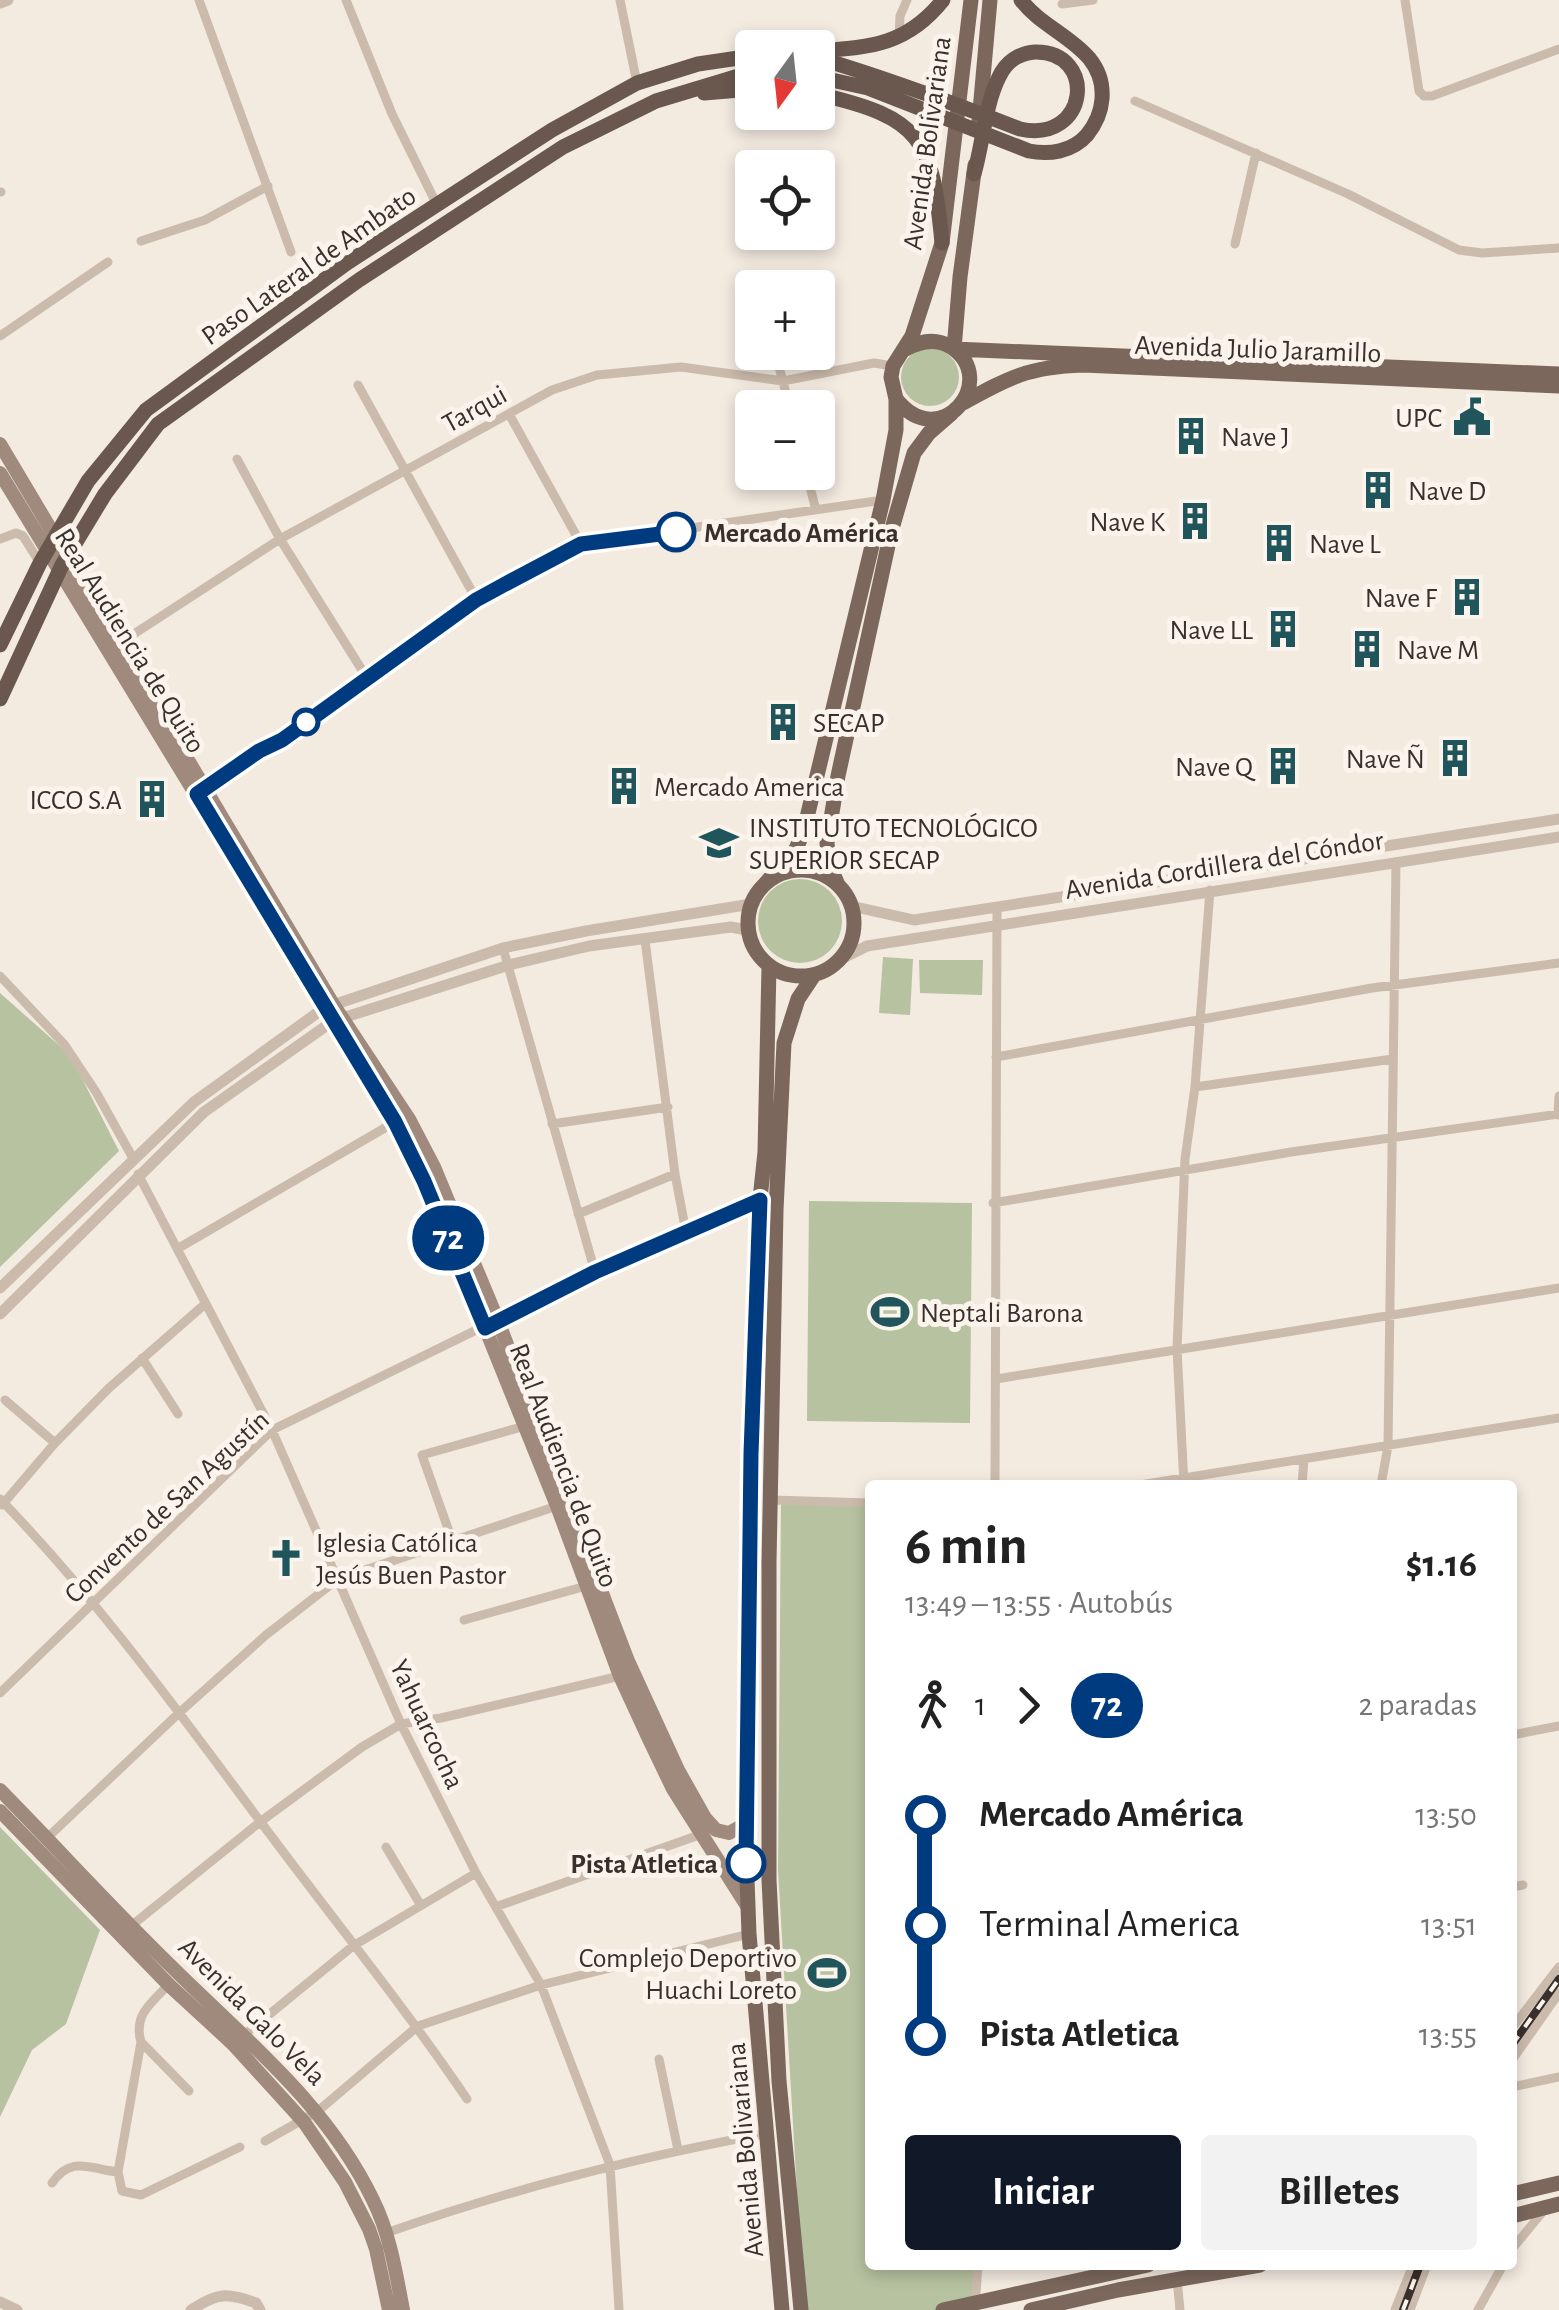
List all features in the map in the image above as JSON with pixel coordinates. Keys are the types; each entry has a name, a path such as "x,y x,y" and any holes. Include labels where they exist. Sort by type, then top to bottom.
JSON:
{"highway":[{"path":"835,52 899,38 943,0"},
{"path":"835,81 868,88 1029,151 1042,154 1075,145 1087,135 1102,108 1101,78 1086,53 1036,17 1021,0"},
{"path":"835,60 882,77 989,116 1020,128 1032,132 1057,126 1072,112 1078,97 1072,71 1054,55 1018,55 999,76 989,116 978,157 974,174"},
{"name":"Paso Lateral de Ambato","path":"0,645 40,563 88,482 146,410 347,263 552,130 637,83 698,64 735,59"},
{"path":"656,101 735,77"},
{"path":"656,101 735,88"},
{"path":"835,98 868,106 903,123 920,143 936,184 942,243"},
{"name":"Paso Lateral de Ambato","path":"0,699 62,565 105,494 158,424 359,280 563,147 656,101"}],"main road":[{"name":"Avenida Bolivariana","path":"893,366 906,349 942,243 971,0"},
{"name":"Avenida Bolivariana","path":"978,157 990,0"},
{"name":"Avenida Bolivariana","path":"957,408 970,381 968,369 954,350 974,174"},
{"path":"906,349 930,341 954,350"},
{"name":"Avenida Julio Jaramillo","path":"954,350 1559,374"},
{"name":"Avenida Julio Jaramillo","path":"957,408 1027,372 1083,365 1559,386"},
{"path":"893,366 890,377 896,400 896,430 883,500 804,830 796,849 751,904 748,930 754,950 783,974 814,975 840,959 853,934 851,906 838,885 828,854 832,810 891,532 914,453 957,408"},
{"path":"896,400 915,416 927,420 957,408"},
{"name":"Real Audiencia de Quito","path":"0,444 7,477 201,791 395,1122 491,1325 628,1661 707,1830 748,1907"},
{"name":"Real Audiencia de Quito","path":"103,629 120,643 201,791"},
{"path":"764,884 802,870 815,872 838,885"},
{"name":"Avenida Bolivariana","path":"769,966 766,1134 751,1454 745,1824 749,1934 782,2310"},
{"name":"Avenida Bolivariana","path":"801,2310 780,2081 769,1880 772,1500 776,1210 784,1043 798,999 814,975"},
{"name":"Real Audiencia de Quito","path":"333,1013 409,1119 434,1167 525,1426 620,1676 674,1789 707,1830"},
{"name":"Avenida Galo Vela","path":"0,1790 131,1926 174,1980 244,2035 318,2112 374,2202 386,2233 403,2310"},
{"name":"Avenida Galo Vela","path":"0,1811 174,1980 304,2122 345,2182 369,2230 389,2310"},
{"path":"707,1830 729,1833 745,1824"},
{"path":"1517,2183 1536,2189"},
{"path":"1517,2193 1559,2183"},
{"path":"1517,2215 1553,2206"},
{"path":"942,2310 975,2307 1110,2270"},
{"path":"1030,2310 1228,2270"}],"street":[{"path":"0,3 8,0"},
{"path":"198,0 291,252"},
{"path":"346,0 392,114 437,205"},
{"path":"620,0 637,83"},
{"path":"899,38 900,16 907,0"},
{"path":"1062,4 1093,0"},
{"path":"1405,0 1418,91 1424,96 1559,49"},
{"path":"1135,101 1348,194 1459,250 1482,254 1559,248"},
{"path":"1236,244 1256,153"},
{"path":"140,241 205,220 268,186"},
{"path":"0,336 108,262"},
{"name":"Tarqui","path":"120,643 280,539 552,390 598,375 681,367 783,381 874,363 893,366"},
{"path":"780,370 785,390"},
{"path":"358,385 476,600"},
{"path":"510,414 581,544"},
{"path":"238,459 280,539 367,678"},
{"path":"811,490 816,510"},
{"path":"201,791 282,740 476,600 581,544 883,500"},
{"path":"0,539 16,533 23,536 40,563"},
{"name":"Avenida Cordillera del Cóndor","path":"851,906 914,920 1559,819"},
{"name":"Avenida Cordillera del Cóndor","path":"840,959 867,946 1559,837"},
{"path":"1382,1480 1388,1446 1396,862"},
{"path":"1184,1480 1177,1349 1185,1169 1210,890"},
{"path":"0,1288 194,1102 333,1013 411,979 503,948 586,930 751,904"},
{"path":"994,1480 997,909"},
{"path":"0,1314 204,1112 333,1013 589,946 731,927 748,930"},
{"path":"645,940 674,1174 686,1232"},
{"path":"503,948 595,1272"},
{"path":"996,1057 1394,985 1559,963"},
{"path":"0,976 64,1044 134,1160"},
{"path":"411,979 417,994"},
{"path":"1194,1087 1393,1059"},
{"path":"993,1203 1185,1169 1558,1114 1559,1096"},
{"path":"552,1124 668,1107"},
{"path":"177,1249 395,1122"},
{"name":"Yahuarcocha","path":"138,1174 272,1430 401,1724 476,1872 541,1985 610,2165 620,2309"},
{"path":"578,1214 674,1174"},
{"name":"Convento de San Agustín","path":"0,1693 272,1430 595,1272 760,1200"},
{"path":"996,1378 1559,1288"},
{"path":"205,1304 142,1358 55,1443 1,1503 94,1604 180,1712 353,1946 418,2026 467,2099"},
{"path":"142,1358 178,1414"},
{"path":"4,1400 55,1443"},
{"path":"1194,1480 1559,1418"},
{"path":"452,1540 422,1455 525,1426"},
{"path":"1302,1480 1304,1459"},
{"path":"772,1500 865,1503"},
{"path":"48,1838 266,1635 338,1580 557,1506"},
{"path":"464,1620 586,1586"},
{"path":"131,1926 260,1822 401,1724 620,1676"},
{"path":"1517,1734 1559,1726"},
{"path":"498,1906 707,1830"},
{"path":"386,1848 420,1904"},
{"path":"244,2035 353,1946 476,1872"},
{"path":"264,2140 318,2112 418,2026 541,1985 749,1934"},
{"path":"1517,2021 1559,1966"},
{"path":"174,1980 140,2015 141,2042 118,2172 122,2191 142,2196 240,2146"},
{"path":"1517,2053 1559,1992"},
{"path":"141,2042 190,2091"},
{"path":"659,2059 678,2150"},
{"path":"1517,2086 1559,2076"},
{"path":"386,2233 496,2196 610,2165 769,2133"},
{"path":"52,2183 62,2169 73,2165 118,2172"},
{"path":"1517,2244 1553,2206"},
{"path":"975,2307 978,2270"},
{"path":"1395,2310 1410,2270"},
{"path":"1410,2310 1425,2270"},
{"path":"1478,2310 1500,2270"},
{"path":"1177,2278 1180,2310"},
{"path":"190,2310 208,2298 230,2294 256,2303 260,2310"},
{"path":"0,2302 17,2310"}],"green space":[{"path":"930,348 951,356 959,377 951,398 930,406 909,398 901,377 909,356"},
{"path":"792,879 808,879 824,886 835,897 842,921 839,937 830,951 808,963 792,963 776,956 765,945 758,929 758,913 765,897 776,886"},
{"path":"883,957 913,959 910,1015 879,1013"},
{"path":"919,960 983,960 982,995 920,993"},
{"path":"0,993 70,1055 119,1151 0,1267"},
{"name":"Neptali Barona","path":"809,1201 972,1203 970,1423 807,1421"},
{"name":"Complejo Deportivo Huachi Loreto","path":"781,1497 865,1502 865,2270 978,2270 975,2304 943,2310 804,2310 778,1870"},
{"path":"0,1827 100,1930 66,2024 32,2050 0,2117"}],"railway":[{"path":"1517,2038 1559,1979"},
{"path":"1403,2310 1418,2270"}],"bus line":[{"name":"72","path":"676,532 581,544 476,600 282,740 259,751 197,794 395,1122 485,1328 595,1272 760,1200 751,1454 746,1863"}],"place":[{"name":"UPC","path":"1472,417"},
{"name":"Nave J","path":"1191,436"},
{"name":"Nave D","path":"1378,490"},
{"name":"Nave K","path":"1195,521"},
{"name":"Mercado América","path":"676,532"},
{"name":"Nave L","path":"1279,543"},
{"name":"Nave F","path":"1467,597"},
{"name":"Nave LL","path":"1283,629"},
{"name":"Nave M","path":"1367,649"},
{"name":"SECAP","path":"783,722"},
{"name":"Nave Ñ","path":"1455,758"},
{"name":"Nave Q","path":"1283,766"},
{"name":"Mercado America","path":"624,786"},
{"name":"ICCO S.A","path":"152,799"},
{"name":"INSTITUTO TECNOLÓGICO SUPERIOR SECAP","path":"719,843"},
{"name":"Neptali Barona","path":"890,1312"},
{"name":"Iglesia Católica Jesús Buen Pastor","path":"286,1558"},
{"name":"Pista Atletica","path":"746,1863"},
{"name":"Complejo Deportivo Huachi Loreto","path":"827,1973"}]}
